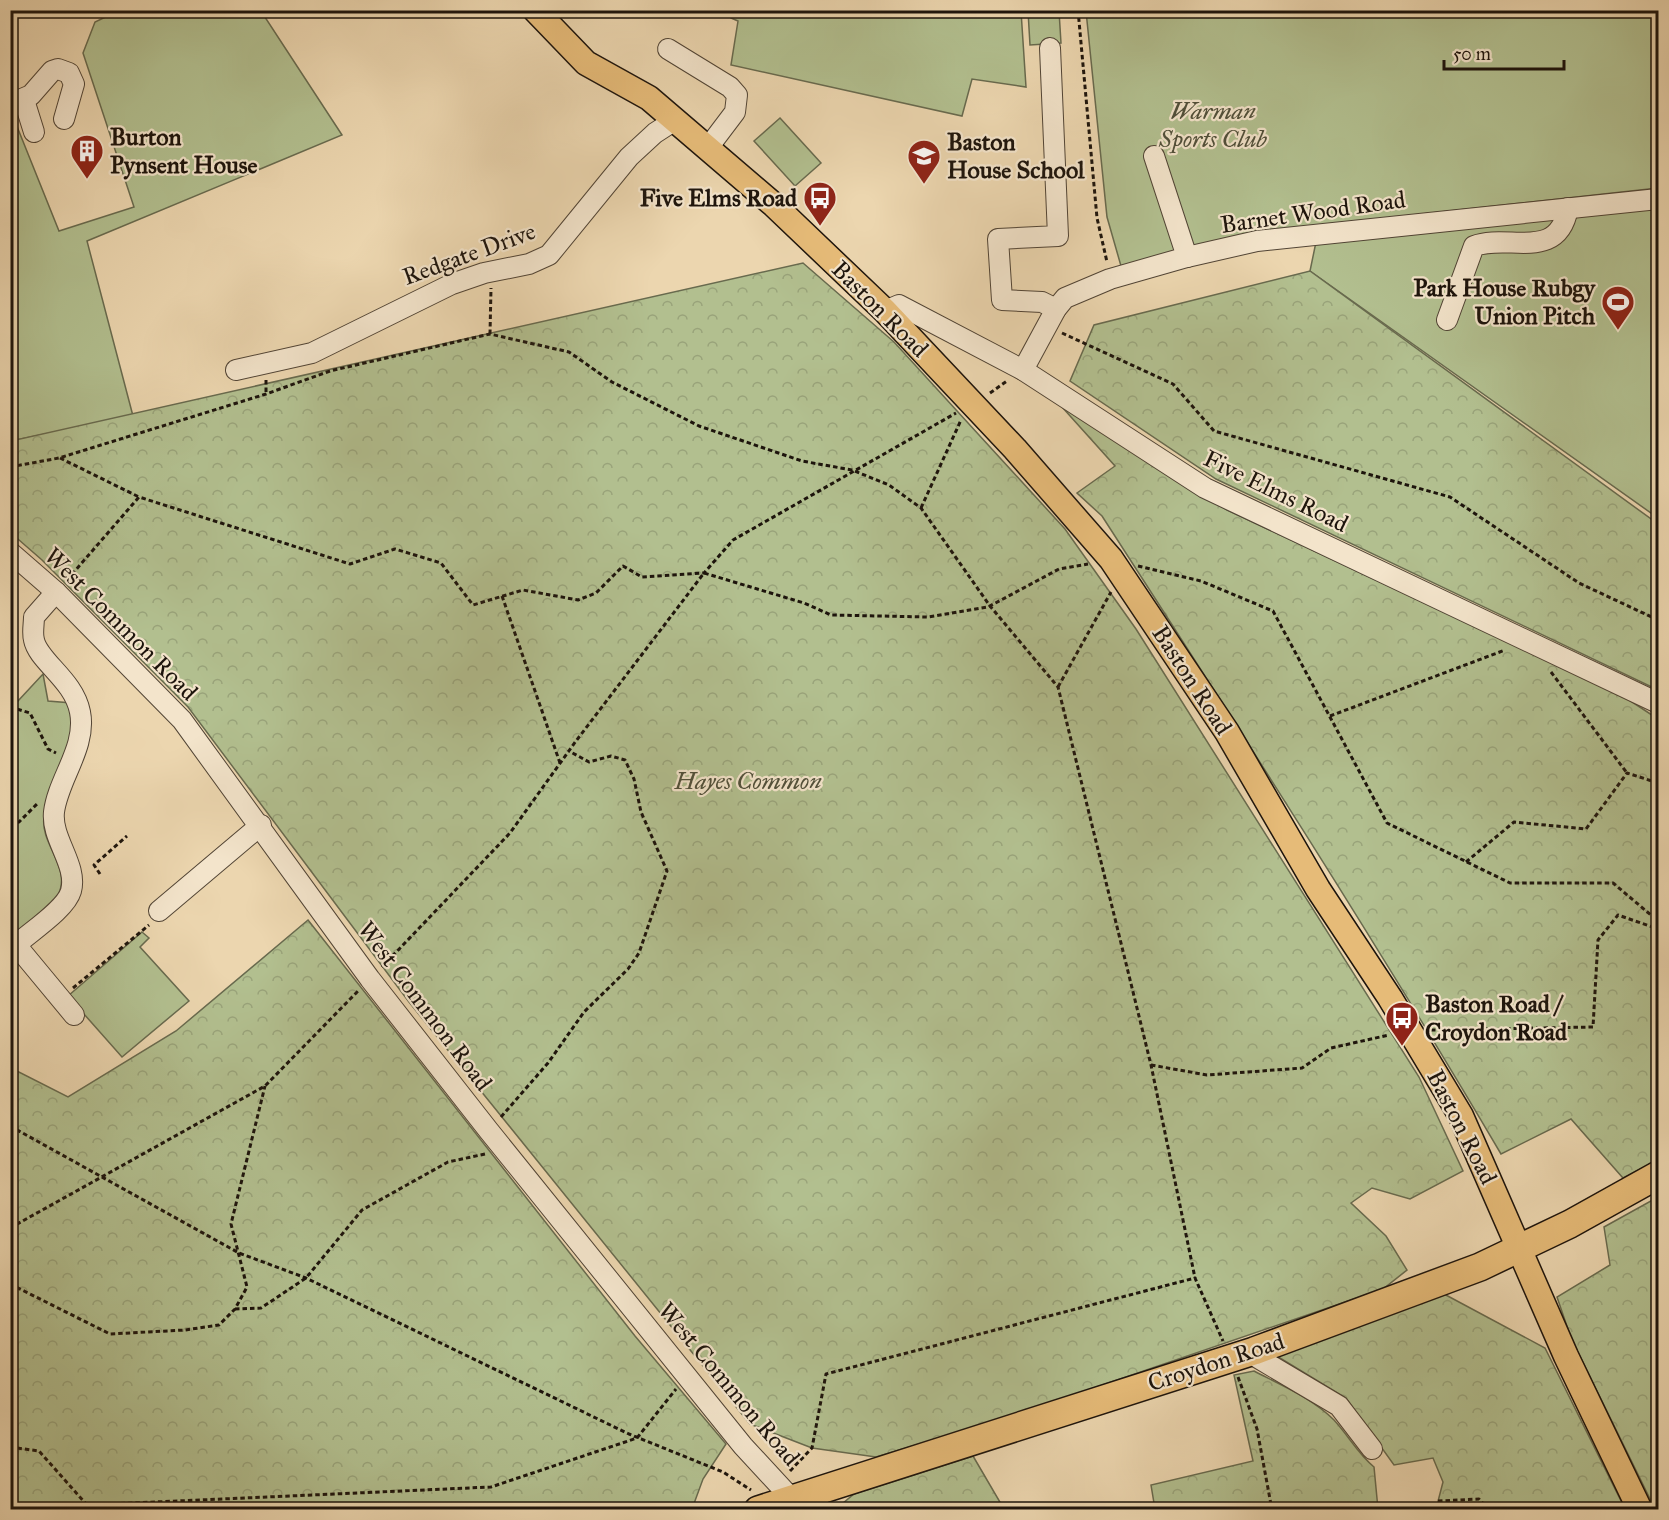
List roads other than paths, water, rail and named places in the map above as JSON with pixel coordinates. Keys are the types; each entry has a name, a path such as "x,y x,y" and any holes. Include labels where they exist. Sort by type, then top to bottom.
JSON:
{"highway":[{"name":"Croydon Road","path":"789,1500 1242,1354 1480,1267 1520,1249 1659,1175"}],"main road":[{"name":"Baston Road","path":"535,10 586,63 649,98 774,205 885,311 1015,449 1116,567 1227,732 1318,889 1409,1030 1461,1116 1566,1356 1640,1509"}],"street":[{"path":"1050,48 1058,236 998,240 1002,300 1042,302 1051,317"},
{"path":"668,49 730,87 737,95 735,112 707,148"},
{"path":"34,132 17,102 52,71 69,73 74,84 64,119"},
{"name":"Redgate Drive","path":"236,370 312,353 452,284 491,271 529,264 549,255 629,157 655,133 675,120"},
{"path":"1154,156 1186,256"},
{"name":"Barnet Wood Road","path":"1023,370 1051,317 1065,298 1110,279 1186,256 1257,242 1659,199"},
{"path":"1447,320 1474,246 1486,241 1522,245 1542,241 1557,233 1566,220 1568,208"},
{"name":"Five Elms Road","path":"885,311 899,305 1023,370 1205,488 1659,703"},
{"name":"West Common Road","path":"10,552 56,592 182,720 261,825 370,979 489,1131 789,1500"},
{"path":"56,592 34,617 33,641 49,663 64,677 80,712 80,734 54,809 53,826 72,880 71,892 65,903 13,947 74,1015"},
{"path":"159,911 261,825"},
{"path":"1242,1354 1258,1358 1339,1406 1372,1449"}],"place":[{"name":"Burton Pynsent House","path":"87,180"},
{"name":"Baston House School","path":"924,185"},
{"name":"Five Elms Road","path":"820,227"},
{"name":"Park House Rubgy Union Pitch","path":"1618,331"},
{"name":"Baston Road / Croydon Road","path":"1402,1047"}],"park label":[{"name":"Warman Sports Club","path":"1213,125"},
{"name":"Hayes Common","path":"748,781"}]}
